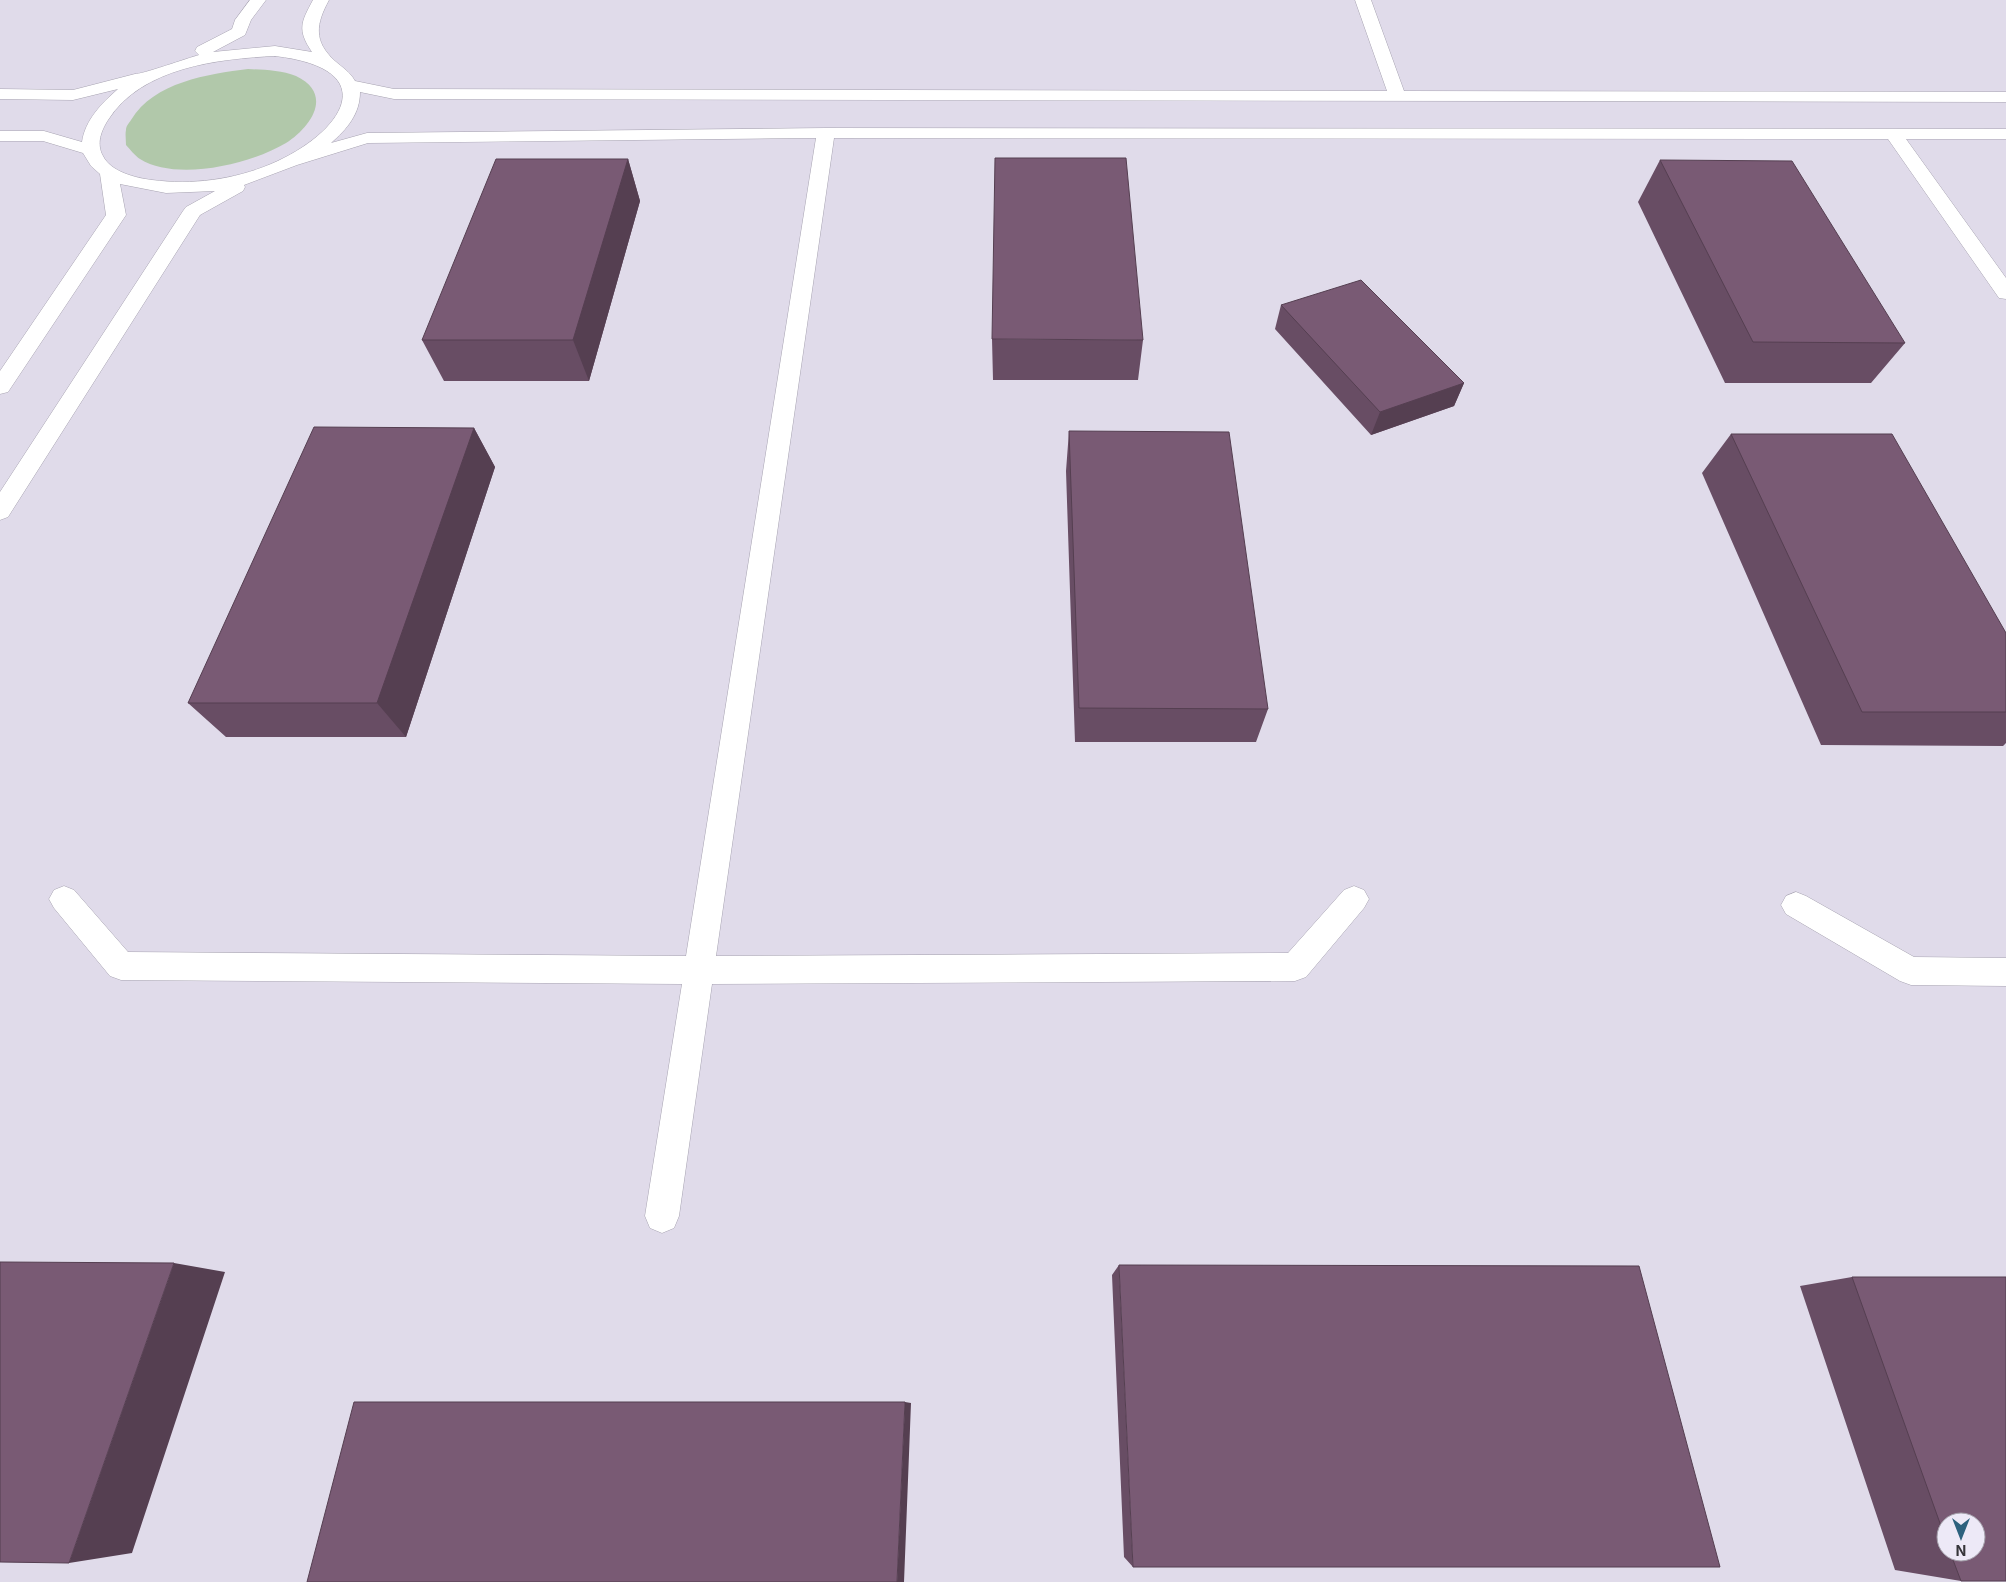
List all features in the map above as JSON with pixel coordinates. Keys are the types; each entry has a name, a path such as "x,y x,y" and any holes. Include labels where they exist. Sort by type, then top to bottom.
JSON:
{"street":[{"path":"258,0 243,20 239,32 135,86 114,101 99,117 91,134 91,150 97,162 109,172 122,179 176,188 220,184 264,172 292,161 367,138 826,132 2006,134"},
{"path":"321,0 310,20 308,34 328,63"},
{"path":"1363,0 1398,97"},
{"path":"0,94 73,95 168,70 208,57 243,52 267,51 304,55 328,63 342,73 350,85 352,97 349,110 342,123 329,136 292,161"},
{"path":"350,85 394,94 1398,97 2006,96"},
{"path":"662,1216 826,132"},
{"path":"1892,134 2006,293"},
{"path":"0,136 44,136 91,150"},
{"path":"0,387 116,215 109,172"},
{"path":"0,511 193,211 264,172"},
{"path":"64,899 121,966 699,970 1295,968 1354,899"},
{"path":"1796,904 1911,971 2006,972"}],"green space":[{"path":"248,69 296,76 308,83 314,92 315,110 310,120 286,143 254,158 214,168 193,170 155,166 138,158 126,145 126,127 141,107 153,97 168,88 199,77"}],"building":[{"path":"995,158 1126,158 1143,340 992,339"},
{"path":"496,159 628,159 573,340 422,340"},
{"path":"1660,160 1792,161 1905,343 1753,342"},
{"path":"1361,280 1464,383 1380,412 1281,305"},
{"path":"314,427 474,428 377,703 188,703"},
{"path":"1069,431 1229,432 1268,709 1079,708"},
{"path":"1731,434 1892,434 2006,633 2006,712 1862,712"},
{"path":"0,1262 174,1263 69,1563 0,1562"},
{"path":"1119,1265 1639,1266 1720,1567 1133,1567"},
{"path":"1852,1277 2006,1277 2006,1581 1961,1581 1954,1562 1986,1562 1986,1512 1936,1512"},
{"path":"354,1402 905,1402 897,1582 307,1582"}]}
